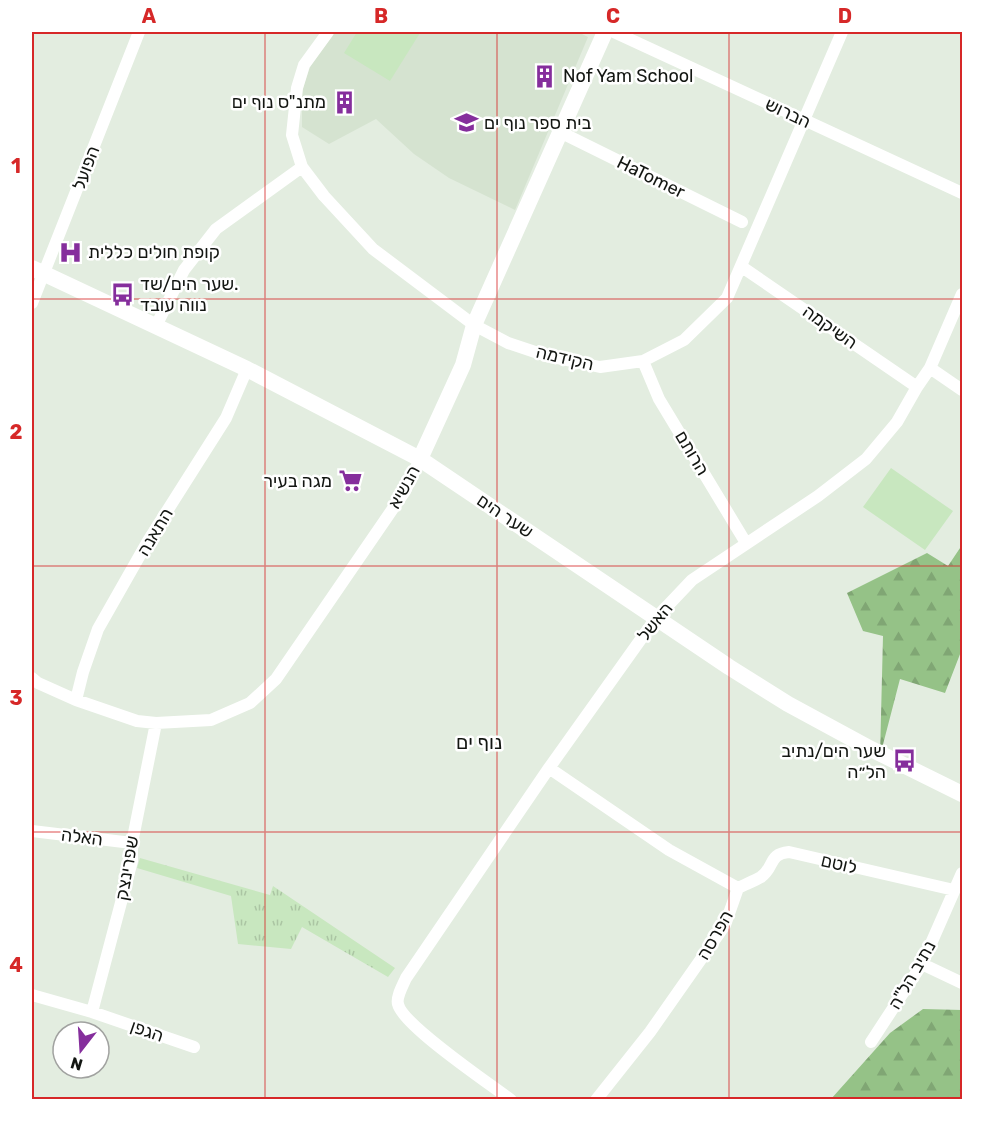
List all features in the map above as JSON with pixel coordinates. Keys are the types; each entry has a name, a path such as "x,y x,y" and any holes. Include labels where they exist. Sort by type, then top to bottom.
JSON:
{"street":[{"name":"הפועל","path":"32,303 38,271 85,172 139,32"},
{"name":"הקידמה","path":"328,32 304,65 297,88 292,135 302,166 324,196 373,249 474,325 508,343 547,356 600,367 643,360 684,340 727,298 842,32"},
{"name":"הנשיא","path":"32,678 76,700 137,721 156,723 211,720 250,703 276,679 405,490 464,365 474,325 605,32"},
{"name":"הברוש","path":"614,32 963,193"},
{"name":"HaTomer","path":"560,132 742,222"},
{"path":"156,326 184,270 216,229 302,166"},
{"name":"השיקמה","path":"742,267 917,387"},
{"name":"שער הים","path":"38,271 247,369 420,459 729,667 788,704 871,749 963,794"},
{"name":"האשל","path":"511,1100 414,1027 397,1002 406,978 549,768 656,618 692,580 818,496 866,459 897,422 930,368 963,294"},
{"name":"הרותם","path":"643,360 659,399 746,543"},
{"path":"930,368 963,390"},
{"name":"התאנה","path":"76,700 98,629 148,541 226,418 247,369"},
{"name":"שפרינצק","path":"92,1012 132,861 132,843 156,723"},
{"name":"הפרסה","path":"549,768 669,850 738,888 732,910 718,934 650,1032 596,1100"},
{"name":"האלה","path":"32,831 132,843"},
{"name":"לוטם","path":"738,888 762,876 775,856 789,852 954,890"},
{"name":"נתיב הל\"ה","path":"871,1042 922,964 963,873"},
{"path":"922,964 963,983"},
{"name":"הגפן","path":"32,995 92,1012 194,1047"}],"shaded area":[{"name":"בית ספר נוף ים","path":"335,32 578,32 588,37 515,210 449,178 414,154 376,119 329,144 302,127 302,91 310,67"}],"green space":[{"path":"357,32 420,33 390,81 344,53"},
{"path":"891,468 953,511 925,550 863,507"},
{"path":"962,545 962,649 945,693 900,679 880,756 883,636 863,631 847,593 927,553 948,566"},
{"path":"140,858 270,895 273,886 395,968 388,977 302,927 291,949 238,944 231,896 137,868"},
{"path":"923,1009 962,1010 962,1099 831,1099 890,1033"}],"place":[{"name":"Nof Yam School","path":"545,76"},
{"name":"מתנ\"ס נוף ים","path":"344,102"},
{"name":"בית ספר נוף ים","path":"466,123"},
{"name":"קופת חולים כללית","path":"70,252"},
{"name":"שער הים/שד. נווה עובד","path":"122,294"},
{"name":"מגה בעיר","path":"350,481"},
{"name":"שער הים/נתיב הל״ה","path":"904,761"}],"district":[{"name":"נוף ים","path":"479,742"}]}
